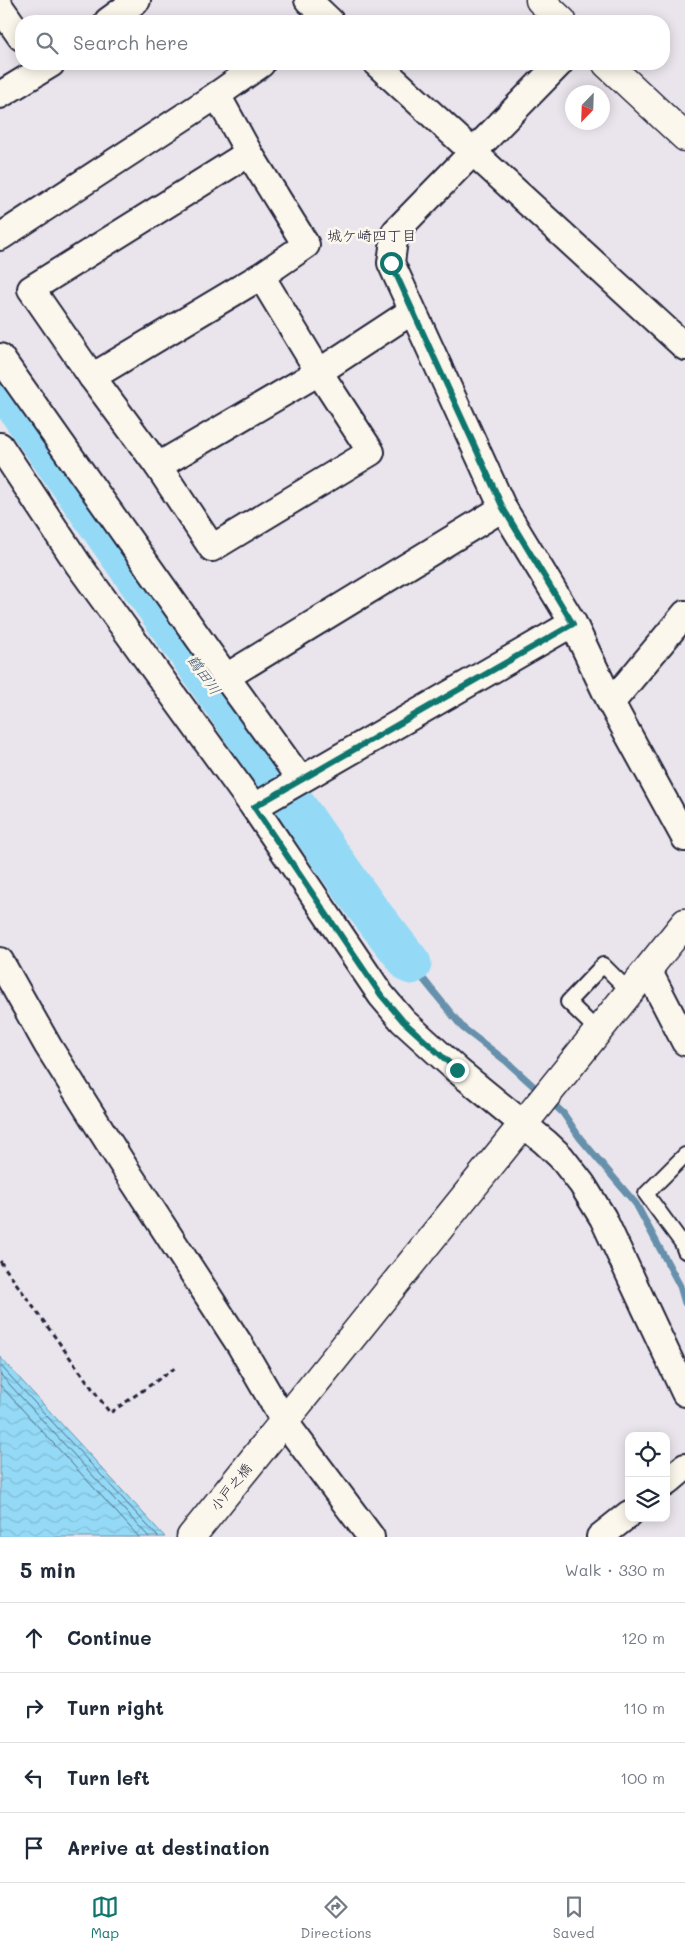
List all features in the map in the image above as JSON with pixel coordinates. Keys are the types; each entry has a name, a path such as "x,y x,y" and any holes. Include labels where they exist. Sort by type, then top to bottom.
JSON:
{"street":[{"path":"116,15 137,0"},
{"path":"540,0 556,15"},
{"path":"0,7 15,28"},
{"path":"0,95 38,70"},
{"path":"0,236 252,70"},
{"path":"384,70 685,347"},
{"path":"552,70 395,232 391,263 503,508 573,624 611,704 664,796 685,838"},
{"path":"613,70 685,137"},
{"path":"92,377 261,276 306,245 249,153 217,95"},
{"path":"249,153 30,288 92,377 158,466 212,548 371,452 319,372 261,276"},
{"path":"158,466 319,372 412,311"},
{"path":"0,357 300,779"},
{"path":"0,446 78,564 254,807 381,995 403,1021 450,1064 523,1123 561,1157 582,1184 604,1218 685,1393"},
{"path":"226,677 503,508"},
{"path":"611,704 685,614"},
{"path":"254,807 573,624"},
{"name":"小戸之橋","path":"191,1537 685,923"},
{"path":"0,961 48,1046 240,1345 278,1430 371,1537"},
{"path":"648,970 685,1042"},
{"path":"670,1480 685,1468"},
{"path":"600,1537 625,1517"}],"lane":[{"path":"598,1031 568,1002 603,965 630,992"},
{"path":"685,1156 646,1194 682,1243 685,1251"}],"path":[{"path":"0,1261 110,1413 175,1368"}],"water":[{"path":"0,1357 165,1537 0,1537"}],"waterway":[{"name":"鶴田川","path":"0,383 367,908 411,964"},
{"path":"411,964 463,1028 506,1061 541,1093"},
{"path":"549,1100 563,1113 580,1138 636,1204 680,1286 685,1303"}],"district":[{"name":"城ケ崎四丁目","path":"372,236"}],"route":[{"path":"391,263 503,508 573,624 254,807 381,995 403,1021 457,1070"}]}
